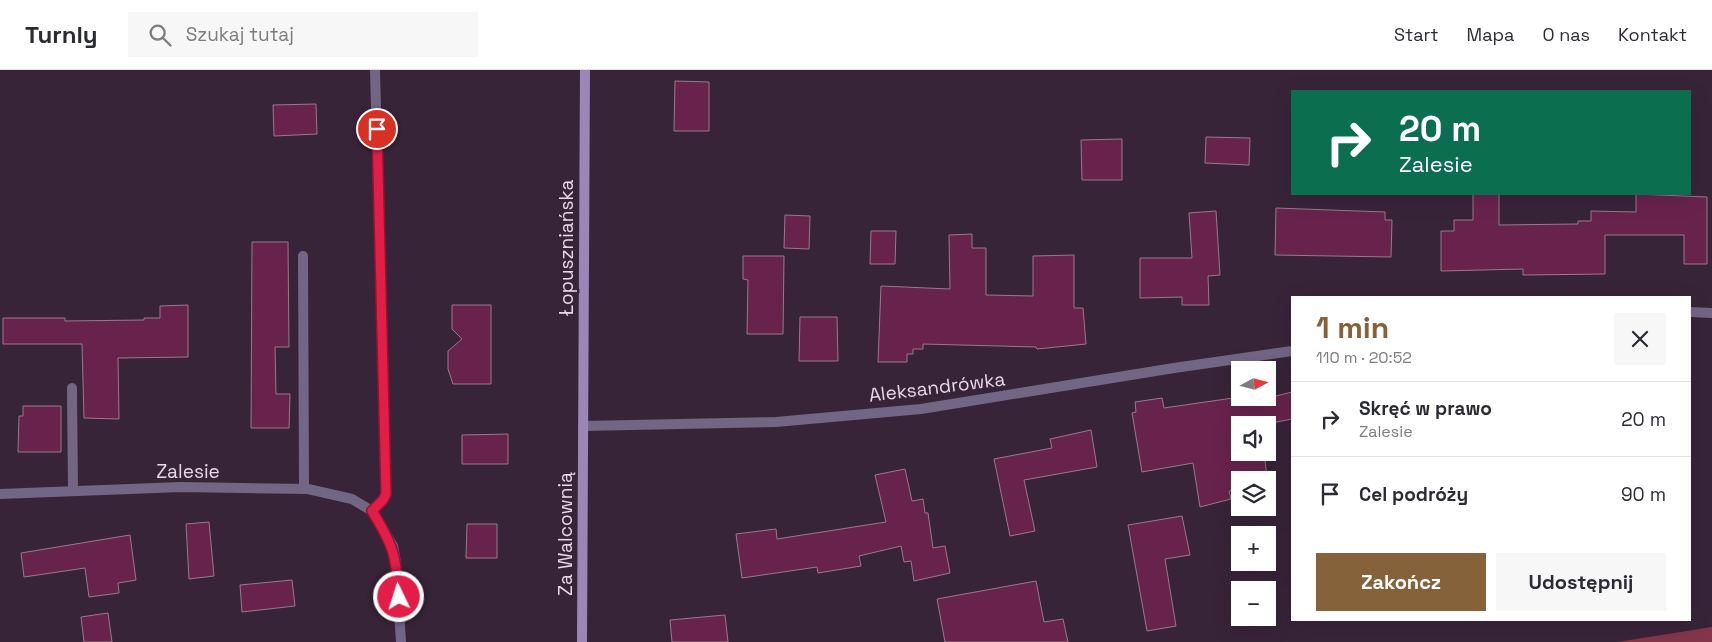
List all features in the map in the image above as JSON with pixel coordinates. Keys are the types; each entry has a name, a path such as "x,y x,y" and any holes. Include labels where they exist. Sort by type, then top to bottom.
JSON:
{"main road":[{"name":"Łopuszniańska","path":"583,426 585,70"},
{"name":"Za Walcownią","path":"582,642 583,426"}],"street":[{"path":"372,511 386,494 376,70"},
{"path":"303,256 304,489"},
{"path":"1691,312 1712,313"},
{"name":"Aleksandrówka","path":"583,426 776,422 921,409 1291,351"},
{"path":"72,388 73,491"},
{"name":"Zalesie","path":"0,494 181,487 304,489 352,499 372,511 393,546 396,562 401,642"}],"shaded area":[{"path":"1712,627 1712,642 1617,642"}],"building":[{"path":"675,81 709,82 709,131 674,131"},
{"path":"316,104 317,134 274,136 273,105"},
{"path":"1206,137 1250,138 1249,165 1205,163"},
{"path":"1122,139 1122,180 1082,180 1081,140"},
{"path":"1473,195 1499,195 1499,225 1578,224 1578,221 1591,221 1591,211 1636,212 1636,195 1707,197 1707,264 1684,264 1684,235 1605,235 1605,274 1523,275 1523,269 1441,271 1441,231 1454,231 1454,220 1473,220"},
{"path":"1276,208 1385,212 1385,220 1392,220 1391,257 1275,255"},
{"path":"1216,211 1220,275 1208,276 1209,305 1182,305 1182,297 1140,298 1140,258 1192,258 1189,213"},
{"path":"785,215 810,216 809,249 784,248"},
{"path":"871,231 896,231 895,264 870,264"},
{"path":"972,234 972,248 986,248 986,295 1033,296 1033,256 1074,255 1074,308 1083,308 1086,344 1037,349 1036,347 923,344 923,349 913,349 913,354 907,354 907,362 878,362 881,286 950,289 949,235"},
{"path":"252,242 288,242 289,347 275,347 276,394 290,394 289,428 251,428"},
{"path":"743,256 784,256 783,334 747,334 748,280 743,279"},
{"path":"188,305 188,357 118,358 119,419 84,418 82,344 3,344 3,318 65,318 65,321 144,320 144,318 160,318 160,306"},
{"path":"452,305 491,305 491,384 453,384 448,369 448,351 462,339 452,329"},
{"path":"800,317 837,317 838,361 799,361"},
{"path":"1291,392 1291,419 1276,422 1276,416 1231,416 1231,461 1265,461 1266,471 1231,471 1231,491 1229,491 1231,499 1200,507 1193,463 1142,472 1132,413 1136,412 1135,402 1162,398 1164,408 1231,398 1231,406 1276,406 1276,396"},
{"path":"23,406 61,406 61,452 18,452 19,416 23,416"},
{"path":"1091,430 1097,467 1024,480 1035,531 1010,536 994,459 1052,448 1050,439"},
{"path":"508,434 508,464 462,464 462,435"},
{"path":"905,469 912,501 923,499 925,513 928,513 933,548 945,546 950,573 914,581 911,561 904,562 901,546 859,556 861,566 818,573 817,567 742,578 736,534 776,529 777,539 886,522 875,475"},
{"path":"1182,516 1190,555 1165,559 1176,626 1147,631 1128,525"},
{"path":"209,522 214,576 189,579 186,524"},
{"path":"467,524 497,524 497,558 466,558"},
{"path":"130,535 136,580 118,583 119,593 89,597 85,568 24,577 21,553"},
{"path":"292,580 295,606 242,612 240,585"},
{"path":"1036,581 1044,622 1063,619 1068,642 945,642 937,599"},
{"path":"108,613 112,642 84,642 81,617"},
{"path":"725,615 728,642 672,642 670,620"}],"route":[{"path":"377,129 386,494 372,511 393,546 399,597"}]}
